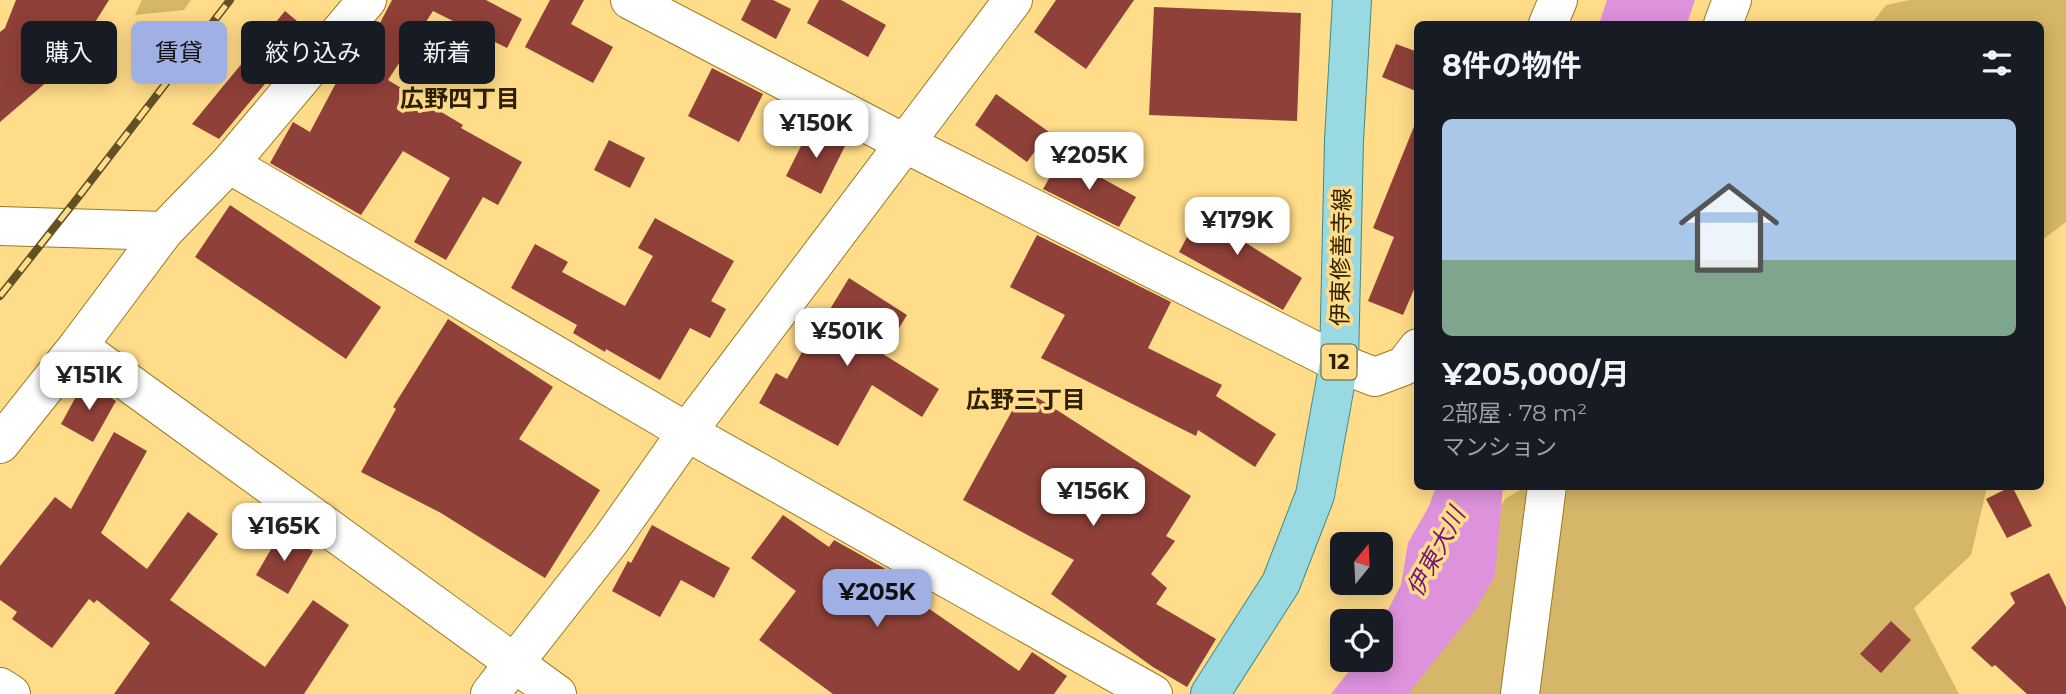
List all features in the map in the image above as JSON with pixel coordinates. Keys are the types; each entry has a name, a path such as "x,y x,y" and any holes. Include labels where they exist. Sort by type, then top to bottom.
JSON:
{"main road":[{"name":"伊東修善寺線","path":"1210,694 1281,583 1314,495 1339,363 1344,140 1352,0"}],"street":[{"path":"0,444 164,231 229,164 367,0"},
{"path":"630,0 906,144 1339,363 1375,377 1404,366 1414,353"},
{"path":"490,694 610,541 687,432 1013,0"},
{"path":"1549,21 1558,0"},
{"path":"1725,21 1732,0"},
{"path":"229,164 687,432 1153,694"},
{"path":"0,226 164,231"},
{"path":"78,346 557,694"},
{"path":"1520,694 1546,490"},
{"path":"0,687 10,694"}],"shaded area":[{"path":"142,0 191,0 184,10 135,15"},
{"path":"1910,0 2066,0 2066,222 2044,239 2044,21 1873,21 1886,5"},
{"path":"1520,490 1986,490 1971,555 1914,608 1959,694 1392,694 1505,499"}],"water":[{"path":"1607,0 1695,0 1688,21 1600,21"},
{"name":"伊東大川","path":"1435,490 1503,490 1495,576 1476,609 1408,694 1331,694 1348,672 1393,672 1393,609 1388,609 1401,585 1408,543"}],"building":[{"path":"16,0 109,0 96,21 21,21 21,84 44,84 0,122 0,32 5,28"},
{"path":"392,0 486,0 522,19 507,48 495,42 495,21 453,21 433,11 426,21 399,21 399,63 388,80 463,125 461,128 522,162 498,205 483,197 446,260 414,242 450,178 403,151 361,215 270,163 293,122 310,132 335,84 385,84 385,21 381,21"},
{"path":"550,0 584,0 571,24 613,47 593,83 525,47"},
{"path":"751,0 773,0 791,9 776,39 741,20"},
{"path":"819,0 841,0 886,25 868,57 807,23"},
{"path":"1056,0 1134,0 1086,69 1034,32"},
{"path":"1154,7 1301,13 1297,121 1149,115"},
{"path":"285,11 297,21 277,21"},
{"path":"1396,44 1414,51 1414,90 1382,77"},
{"path":"241,64 241,84 265,84 219,139 192,124"},
{"path":"712,68 763,94 739,142 688,116"},
{"path":"996,94 1049,132 1027,162 975,125"},
{"path":"811,126 846,144 821,194 786,176"},
{"path":"1414,126 1414,289 1403,315 1368,301 1394,237 1373,228"},
{"path":"609,140 645,158 630,188 594,170"},
{"path":"1062,156 1136,197 1119,227 1043,189"},
{"path":"1207,200 1239,217 1230,233 1302,278 1283,310 1179,252"},
{"path":"230,205 381,307 346,359 195,257"},
{"path":"655,218 734,261 711,301 726,309 710,338 690,328 660,380 573,333 577,325 511,288 535,244 568,262 562,272 625,306 653,256 638,248"},
{"path":"1037,235 1171,302 1148,348 1222,385 1216,396 1276,434 1255,467 1198,430 1196,436 1041,358 1065,315 1010,287"},
{"path":"849,278 907,315 883,354 939,389 922,417 872,385 838,446 759,403 776,373 787,379 821,318 824,319"},
{"path":"448,319 553,387 519,439 600,490 545,578 441,513 361,472 396,409 393,407"},
{"path":"85,380 116,401 93,442 61,424"},
{"path":"1024,389 1191,496 1166,536 1175,541 1151,574 1167,588 1156,604 1216,639 1187,687 1153,667 1051,594 1074,560 963,500"},
{"path":"114,432 147,451 101,533 147,569 188,512 218,534 170,600 265,667 313,600 349,625 304,694 114,694 150,643 97,600 94,603 89,599 52,648 12,619 17,612 0,600 0,566 55,497 71,509"},
{"path":"2004,490 2014,490 2032,526 2007,538 1986,499"},
{"path":"783,515 829,547 834,540 884,568 918,597 915,599 1019,671 1032,652 1067,676 1054,694 833,694 759,640 796,591 751,558"},
{"path":"652,525 730,568 714,598 681,580 660,617 612,591"},
{"path":"281,532 313,551 288,594 256,575"},
{"path":"2049,573 2066,607 2066,694 2027,694 1971,648 2015,603 2010,593"},
{"path":"1891,621 1911,640 1881,673 1860,654"}],"railway":[{"path":"0,296 230,0"}],"district":[{"name":"広野四丁目","path":"460,99"},
{"name":"広野三丁目","path":"1026,400"}]}
